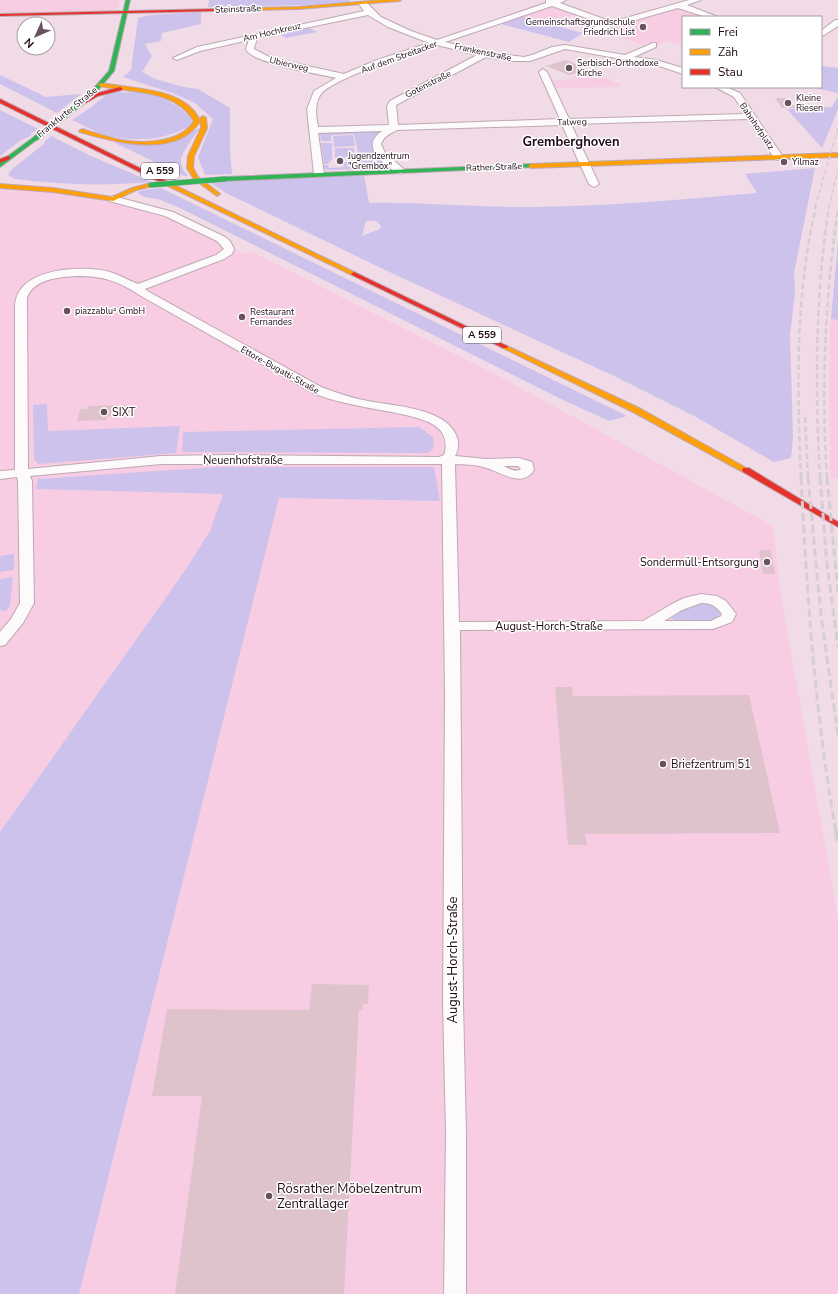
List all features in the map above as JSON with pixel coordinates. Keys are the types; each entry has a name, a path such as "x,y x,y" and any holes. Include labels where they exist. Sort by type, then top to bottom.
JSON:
{"main road":[{"name":"Frankfurter Straße","path":"0,165 4,160 70,112 101,85 111,71 128,0"},
{"name":"Steinstraße","path":"82,14 346,5 360,1 399,0"},
{"path":"0,15 82,14 107,17 123,22 137,16 159,12"},
{"path":"111,71 122,82 180,100 194,108 202,116 205,127 191,156 191,173 204,185 225,199"},
{"path":"101,85 111,84 141,87"},
{"path":"70,127 112,139 143,142 159,141 177,137 195,127 197,121 192,113 179,103 155,93 131,88 101,85"},
{"path":"80,104 108,91 131,88"},
{"name":"A 559","path":"0,92 358,266"},
{"name":"A 559","path":"0,101 638,411 720,455 838,525"},
{"path":"0,104 25,114"},
{"name":"Rather Straße","path":"100,196 121,189 138,186 225,179 319,174 838,155"},
{"path":"0,168 4,177 14,184"},
{"name":"Rather Straße","path":"0,185 14,184 36,188"},
{"name":"Rather Straße","path":"0,185 36,188 113,199 138,186"}],"street":[{"path":"542,0 611,24"},
{"name":"Auf dem Streitacker","path":"319,174 311,110 317,93 332,82 380,62 562,0"},
{"path":"587,32 697,0"},
{"name":"Frankenstraße","path":"360,1 369,12 392,26 438,42 486,54 517,59 534,58 543,56 558,48 564,47 672,66 682,71"},
{"path":"665,1 711,16"},
{"name":"Am Hochkreuz","path":"177,58 197,49 369,12"},
{"path":"822,34 838,22"},
{"name":"Ubierweg","path":"254,36 250,49 256,56 345,77"},
{"path":"626,58 653,45"},
{"name":"Gotenstraße","path":"394,128 395,125 391,106 393,103 486,54"},
{"path":"543,72 594,184"},
{"path":"721,88 737,95 747,88"},
{"name":"Bahnhofplatz","path":"737,95 778,157"},
{"name":"Talweg","path":"313,130 751,116"},
{"path":"394,128 383,134 377,142 376,147 381,157 401,171"},
{"path":"113,199 169,214 221,239 226,243 229,249 228,252 220,257 140,288"},
{"name":"Ettore-Bugatti-Straße","path":"21,473 22,297 24,291 32,284 57,274 78,272 92,272 108,275 140,288 139,290 145,294 317,390 337,398 421,415 439,422 449,432 452,441 451,455 448,459"},
{"name":"Neuenhofstraße","path":"0,475 161,460 229,459 438,461 448,459 487,462"},
{"name":"August-Horch-Straße","path":"448,459 450,468 451,510 453,694 453,995 456,1134 455,1294"},
{"path":"0,642 18,620 27,603 25,481 21,473"},
{"name":"August-Horch-Straße","path":"452,626 646,625"}],"shaded area":[{"path":"0,0 120,0 118,8 109,11 0,13"},
{"path":"209,0 349,0 349,2 306,5 208,7"},
{"path":"549,5 578,13 545,23 518,16"},
{"name":"Gemeinschaftsgrundschule Friedrich List","path":"675,7 707,16 682,16 682,46 668,41 657,45 649,43 643,45 596,29"},
{"path":"201,12 201,24 162,33 161,41 145,44 152,56 142,72 155,79 184,87 198,89 230,108 230,151 232,174 205,175 198,157 213,119 195,103 172,93 123,77 131,70 138,18 151,15"},
{"path":"518,16 583,33 569,42 501,24"},
{"path":"309,28 317,32 286,38 279,34"},
{"path":"822,66 838,68 838,93 816,88 822,88"},
{"path":"590,73 620,84 620,87 553,88 550,80 566,80"},
{"path":"0,75 46,97 81,94 57,113 0,84"},
{"path":"110,92 139,93 160,97 172,103 188,115 192,119 191,125 160,137 148,139 125,139 102,134 72,120"},
{"path":"838,96 838,109 822,148 787,109 832,107"},
{"path":"0,110 38,129 30,134 32,135 20,141 0,156"},
{"path":"200,128 182,157 181,165 188,176 184,176 113,142 141,145"},
{"path":"380,130 374,140 372,149 388,166 384,168 328,170 324,168 324,165 328,165 329,168 345,167 342,163 362,159 359,157 335,158 335,148 354,148 355,153 358,153 354,134 331,135 331,141 321,141 320,134 324,132"},
{"path":"353,135 355,146 334,147 333,136"},
{"path":"51,136 91,156 152,182 118,184 66,184 15,179 8,175 11,170 45,143 44,142"},
{"path":"321,143 332,143 332,159 328,164 324,164"},
{"path":"815,168 794,273 795,292 790,335 793,438 791,458 774,462 696,417 614,376 383,269 226,193 211,183 364,174 369,203 548,207 638,203 757,193 745,174","holes":["366,221 376,221 381,226 380,229 362,236"]},
{"path":"161,188 627,416 609,421 565,401 180,208 158,199 144,197 137,192"},
{"path":"0,190 47,192 94,199 140,210 179,222 246,254 252,252 508,381 773,526 780,590 838,918 838,1294 79,1294 279,498 440,501 433,467 217,467 36,489 223,493 210,531 186,569 0,832"},
{"path":"838,243 838,479 830,478 829,405 830,327"},
{"path":"838,243 838,320 831,319"},
{"path":"47,404 48,431 180,426 176,453 38,464 34,459 33,405"},
{"path":"419,427 433,437 433,447 426,453 182,452 183,432"},
{"path":"217,467 434,467 440,501 279,498 79,1294 0,1294 0,832 186,569 210,531 223,494 36,489 38,479"},
{"path":"14,554 14,570 0,572 0,556"},
{"path":"13,577 10,605 6,611 0,610 0,579"},
{"path":"706,602 714,605 720,611 719,617 695,622 680,622 671,618 692,604"}],"building":[{"name":"Serbisch-Orthodoxe Kirche","path":"566,60 589,70 569,75 546,66"},
{"name":"Kleine Riesen","path":"775,98 787,98 795,108 782,108"},
{"name":"SIXT","path":"130,405 128,415 107,416 106,420 77,421 80,409 87,409 88,406"},
{"name":"Sondermüll-Entsorgung","path":"759,550 771,550 775,574 763,574"},
{"name":"Briefzentrum 51","path":"555,687 572,687 573,696 749,695 780,833 585,834 587,845 568,845"},
{"name":"Rösrather Möbelzentrum Zentrallager","path":"312,984 369,985 368,1004 363,1004 363,1010 359,1010 344,1294 175,1294 202,1096 152,1096 167,1009 309,1010"}],"railway":[{"path":"815,207 838,128"},
{"path":"829,207 838,170"},
{"path":"801,478 798,376 799,342 804,273 816,206"},
{"path":"820,478 817,410 817,342 821,274 829,206"},
{"path":"827,478 824,410 825,343 830,275 838,208"},
{"path":"805,417 808,478"},
{"path":"801,477 806,566 817,700 836,832"},
{"path":"808,477 821,616 838,735"},
{"path":"820,477 827,565 838,647"},
{"path":"827,477 838,592"},
{"path":"836,831 838,844"}],"traffic: fast":[{"path":"70,112 90,96 111,71 128,0"},
{"path":"36,138 70,112"},
{"path":"0,165 36,138"},
{"path":"225,179 531,166"},
{"path":"151,185 225,179"}],"traffic: slow":[{"path":"213,10 298,8 399,0"},
{"path":"82,131 124,142 154,142 176,138 185,134 193,128 197,121 190,110 182,103 172,98 148,92 101,85"},
{"path":"203,118 204,128 191,156 190,168 196,178 217,194"},
{"path":"531,166 838,155"},
{"path":"166,183 354,274"},
{"path":"0,186 53,190 113,199 134,189 151,185"},
{"path":"505,347 638,411 746,470"}],"traffic: jam":[{"path":"0,15 213,10"},
{"path":"80,104 96,95 120,89"},
{"path":"0,101 166,183"},
{"path":"0,161 8,158"},
{"path":"354,274 505,347"},
{"path":"746,470 838,525"}],"place":[{"name":"Gemeinschaftsgrundschule Friedrich List","path":"643,27"},
{"name":"Serbisch-Orthodoxe Kirche","path":"569,68"},
{"name":"Kleine Riesen","path":"788,103"},
{"name":"Jugendzentrum \"Grembox\"","path":"340,161"},
{"name":"Yilmaz","path":"784,162"},
{"name":"piazzablu² GmbH","path":"67,311"},
{"name":"Restaurant Fernandes","path":"242,317"},
{"name":"SIXT","path":"104,412"},
{"name":"Sondermüll-Entsorgung","path":"767,562"},
{"name":"Briefzentrum 51","path":"663,764"},
{"name":"Rösrather Möbelzentrum Zentrallager","path":"269,1196"}],"district":[{"name":"Gremberghoven","path":"571,142"}]}
